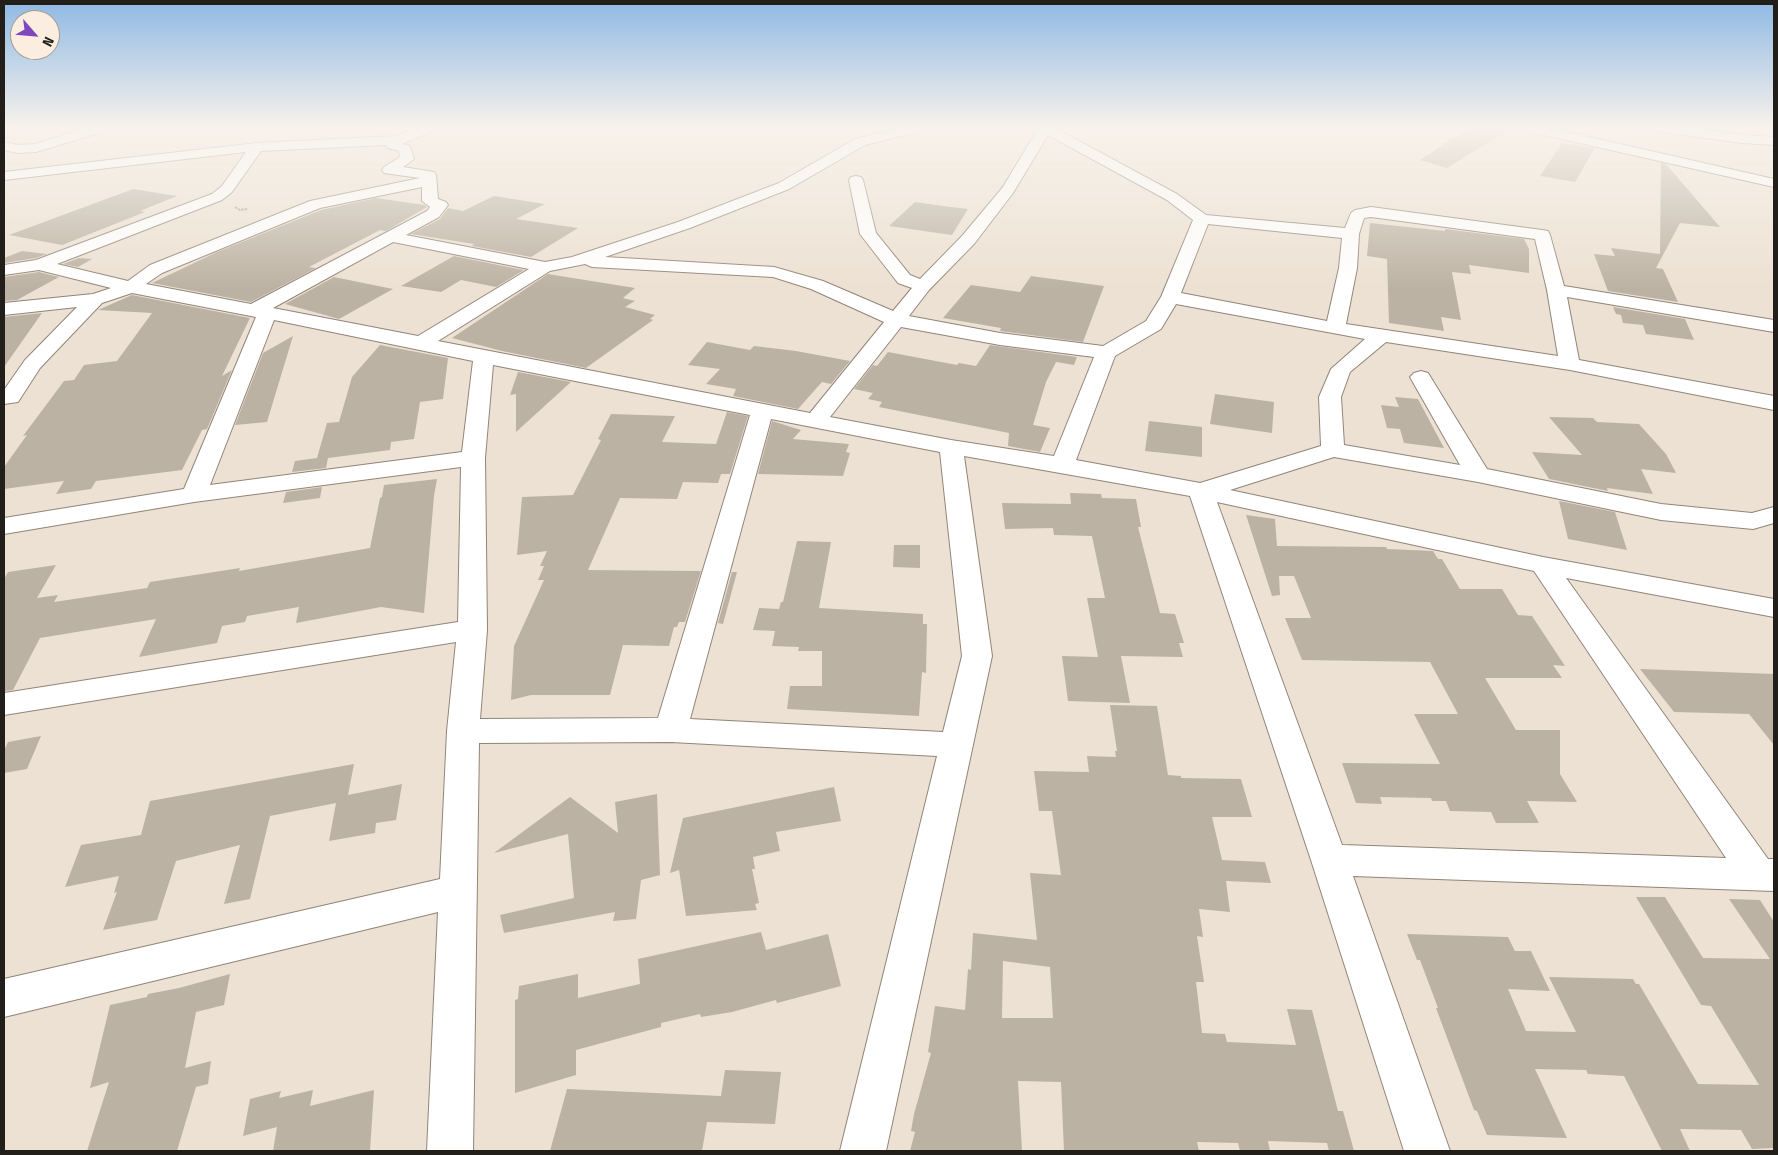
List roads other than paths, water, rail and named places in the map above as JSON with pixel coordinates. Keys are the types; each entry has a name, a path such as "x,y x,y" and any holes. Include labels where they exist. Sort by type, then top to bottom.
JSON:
{"street":[{"path":"4,270 39,265 217,197 233,181"},
{"path":"4,309 95,299 130,287 156,269 316,204 365,181"},
{"path":"194,495 261,311 433,214 440,204 430,202 428,181 316,204"},
{"path":"392,236 545,267 575,262 684,225 793,181"},
{"path":"856,181 868,234 904,279 923,286"},
{"path":"816,420 923,286 968,240 1014,181"},
{"path":"1143,181 1172,197 1202,219 1351,234"},
{"path":"1335,328 1348,268 1351,234 1357,216 1361,213 1372,212 1468,223 1542,235 1556,290 1570,364"},
{"path":"575,262 774,272 817,285 896,320 1000,339 1106,353 1154,325 1170,297 1202,219"},
{"path":"39,265 130,287 421,343 484,358 951,447 1062,465 1201,491 1543,565 1774,608"},
{"path":"421,343 545,267"},
{"path":"1556,290 1774,326"},
{"path":"1170,297 1335,328 1570,364 1774,403"},
{"path":"6,401 32,364 95,299"},
{"path":"1333,450 1330,397 1341,369 1382,335"},
{"path":"1062,465 1106,353"},
{"path":"450,1151 463,731 472,630 473,458 484,358"},
{"path":"1421,376 1478,475"},
{"path":"671,730 762,411"},
{"path":"863,1151 977,656 951,447"},
{"path":"1201,491 1333,450 1478,475 1661,512 1753,521 1774,515"},
{"path":"4,526 194,495 473,458"},
{"path":"1201,491 1329,860 1427,1151"},
{"path":"1543,565 1766,875"},
{"path":"4,704 472,630"},
{"path":"463,731 671,730 956,745"},
{"path":"1329,860 1766,875"},
{"path":"4,998 458,891"}]}
